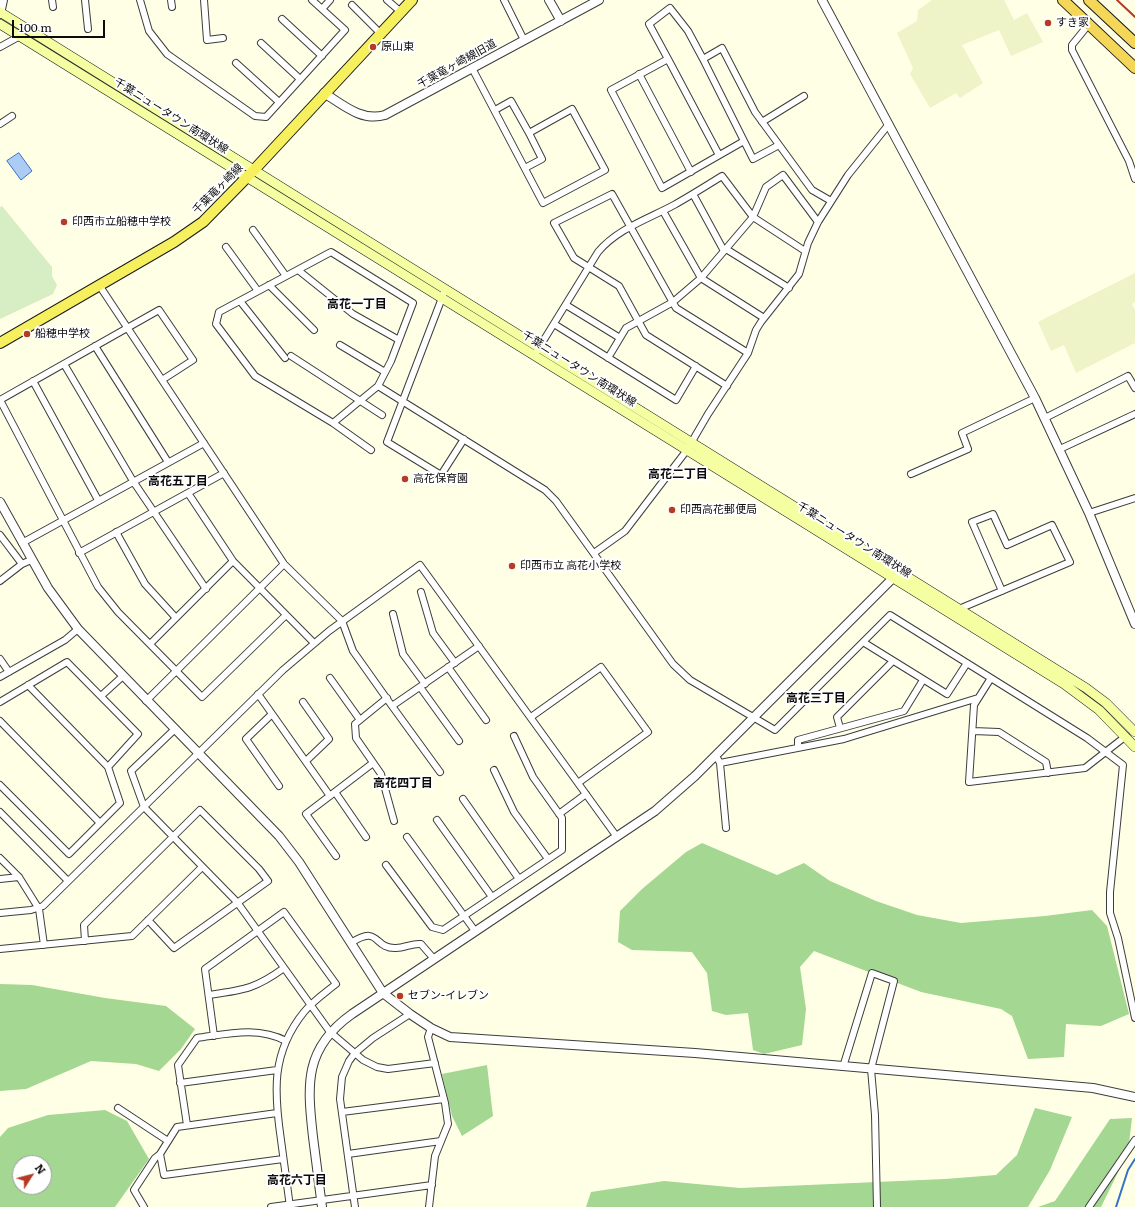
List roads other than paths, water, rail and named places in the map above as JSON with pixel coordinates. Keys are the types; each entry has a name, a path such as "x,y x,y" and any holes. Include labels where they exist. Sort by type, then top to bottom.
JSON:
{"highway":[{"path":"1063,0 1135,68"},
{"path":"1089,0 1135,43"}],"main road":[{"name":"千葉竜ヶ崎線","path":"0,343 189,232 215,211 412,0"},
{"name":"千葉ニュータウン南環状線","path":"0,13 250,174"},
{"name":"千葉ニュータウン南環状線","path":"0,24 250,174 896,575 1081,696 1126,736 1135,746"},
{"name":"千葉ニュータウン南環状線","path":"896,575 959,609 1086,688 1106,703 1134,730"}],"street":[{"path":"0,13 3,0"},
{"path":"85,0 88,29"},
{"path":"140,0 148,31 166,54 255,116 266,117 345,30 312,0"},
{"path":"171,0 172,7"},
{"path":"204,0 208,40 223,38"},
{"path":"322,9 330,0"},
{"path":"387,0 401,12"},
{"path":"504,0 524,40"},
{"path":"549,0 561,21"},
{"name":"千葉竜ヶ崎線旧道","path":"324,93 360,115 380,117 390,113 598,0"},
{"path":"822,0 1035,398 1089,513 1135,624"},
{"path":"352,5 380,33"},
{"path":"719,156 649,24 670,8 688,31 753,160 779,145"},
{"path":"282,19 322,56"},
{"path":"1089,24 1072,45 1072,50 1129,161 1135,179"},
{"path":"0,47 20,36"},
{"path":"261,43 300,79"},
{"path":"703,59 722,48 755,112 762,122 812,190 831,201"},
{"path":"668,59 611,90 662,188 744,141"},
{"path":"236,63 279,102"},
{"path":"472,68 543,203 605,170 572,109 529,133"},
{"path":"640,74 691,172"},
{"path":"762,122 804,96"},
{"path":"495,110 511,101 529,133 542,159 525,168"},
{"path":"0,124 12,116"},
{"path":"594,553 625,531 690,447 708,414 748,353 756,330 799,274 805,251 818,222 848,175 889,124"},
{"path":"608,358 626,328 672,302 701,278 753,217 766,187 783,175 818,222"},
{"path":"536,352 588,267 603,246 612,238 663,211 722,176 753,217 805,251"},
{"path":"727,386 646,335 619,286 574,258 554,223 612,194 676,308 748,353"},
{"path":"693,194 725,250 789,288"},
{"path":"663,211 701,278 764,318"},
{"path":"253,230 286,276"},
{"path":"226,247 258,291"},
{"path":"333,423 378,386 399,340 413,303 331,252 220,312 216,324 255,376 333,423 371,450"},
{"path":"298,270 353,314 399,340"},
{"path":"269,285 314,330"},
{"path":"99,286 284,564 342,621 353,651 440,772"},
{"path":"444,294 387,442 441,475 464,440"},
{"path":"240,300 288,357 361,400 382,415"},
{"path":"566,304 620,338"},
{"path":"162,380 193,360 159,310 0,400 79,553 103,596 202,697 286,615"},
{"path":"554,324 676,400 696,366"},
{"path":"340,345 385,372"},
{"path":"95,346 168,462"},
{"path":"64,364 133,481 206,589"},
{"path":"1045,418 1128,376 1135,388"},
{"path":"33,381 98,500"},
{"path":"378,386 403,400 545,490 556,501 678,669 690,680 775,730 890,615 1087,738 1123,765 1110,892 1110,913 1118,938 1135,1018"},
{"path":"911,474 968,449 962,433 1035,398"},
{"path":"1060,449 1135,414"},
{"path":"22,542 204,443"},
{"path":"79,553 224,473"},
{"path":"188,493 233,561 314,643"},
{"path":"1089,513 1135,498"},
{"path":"0,502 48,588 78,629 289,848 383,993 431,1028 450,1037 843,1066 1092,1088 1135,1097"},
{"path":"959,609 1002,591 1070,562 1052,525 1007,545 993,514 972,522 1002,591"},
{"path":"116,532 145,584 176,618"},
{"path":"0,535 22,564"},
{"path":"0,581 22,564 31,560"},
{"path":"150,644 233,561"},
{"path":"146,700 284,564"},
{"path":"0,913 39,909 258,694 314,643 420,565 617,837"},
{"path":"322,1204 309,1086 313,1060 330,1032 342,1020 654,811 716,756 753,717 896,575"},
{"path":"422,592 433,633 454,662"},
{"path":"393,614 404,654 459,741"},
{"path":"0,677 65,640 78,629"},
{"path":"863,642 948,694 967,663"},
{"path":"392,706 479,646"},
{"path":"0,659 9,672"},
{"path":"840,728 837,718 893,661"},
{"path":"0,702 67,662 138,734 108,767"},
{"path":"448,667 486,720"},
{"path":"530,717 601,667 648,732 578,783"},
{"path":"101,696 123,676"},
{"path":"330,678 360,720"},
{"path":"991,678 974,705 969,782 1085,768 1134,730"},
{"path":"798,748 798,740 904,711 924,680"},
{"path":"0,785 69,854 120,803 108,767 28,685"},
{"path":"258,694 306,761 366,837"},
{"path":"387,698 355,724 356,738 381,774 394,821"},
{"path":"720,764 844,740 978,698"},
{"path":"303,702 329,739 306,761"},
{"path":"272,714 246,739 279,786"},
{"path":"0,721 100,823"},
{"path":"175,729 131,771 144,807 237,902 330,1032 367,1063 383,1068 435,1063"},
{"path":"973,731 999,732 1046,762 1048,773"},
{"path":"386,865 432,927 443,930 562,850 562,818 533,777 514,736"},
{"path":"716,756 720,764 726,828"},
{"path":"336,856 306,814 373,763"},
{"path":"494,770 514,812 548,859"},
{"path":"559,814 586,794"},
{"path":"463,799 519,879"},
{"path":"85,941 84,925 200,810 259,869 268,881 174,948 148,920"},
{"path":"0,812 68,881"},
{"path":"437,820 492,897"},
{"path":"407,837 475,931"},
{"path":"0,858 19,877 39,909 44,945"},
{"path":"0,949 132,936 202,867"},
{"path":"0,879 19,877"},
{"path":"214,1036 205,969 284,912 336,984 311,1005 297,1022 286,1041 277,1070 275,1097 290,1206"},
{"path":"351,943 363,935 368,935 376,938 384,946 396,948 412,944 421,944 434,959"},
{"path":"209,995 247,989 263,982 284,968"},
{"path":"843,1066 872,973 894,981 871,1069 875,1115 877,1207"},
{"path":"355,1207 342,1112 341,1084 346,1066 355,1053 373,1038 410,1014"},
{"path":"430,1207 435,1156 448,1124 444,1099 428,1037 431,1028"},
{"path":"187,1125 178,1065 197,1038 246,1032 260,1032 270,1034 286,1041"},
{"path":"180,1083 277,1070"},
{"path":"342,1112 444,1099"},
{"path":"118,1108 168,1141"},
{"path":"144,1207 134,1190 155,1158 160,1154 177,1126 277,1113"},
{"path":"1089,1207 1135,1140"},
{"path":"348,1154 441,1141"},
{"path":"160,1154 164,1175 283,1159"},
{"path":"271,1207 322,1204 353,1196 432,1185"}],"water":[{"path":"19,153 32,171 21,180 7,161"}],"waterway":[{"path":"1116,1207 1128,1170 1135,1159"}],"railway":[{"path":"1117,0 1135,17"}],"place":[{"name":"すき家","path":"1048,23"},
{"name":"原山東","path":"373,47"},
{"name":"印西市立船穂中学校","path":"64,222"},
{"name":"船穂中学校","path":"27,334"},
{"name":"高花保育園","path":"405,479"},
{"name":"印西高花郵便局","path":"672,510"},
{"name":"印西市立 高花小学校","path":"512,566"},
{"name":"セブン-イレブン","path":"400,996"}],"district":[{"name":"高花一丁目","path":"357,304"},
{"name":"高花二丁目","path":"678,474"},
{"name":"高花五丁目","path":"178,481"},
{"name":"高花三丁目","path":"816,698"},
{"name":"高花四丁目","path":"403,783"},
{"name":"高花六丁目","path":"297,1180"}]}
